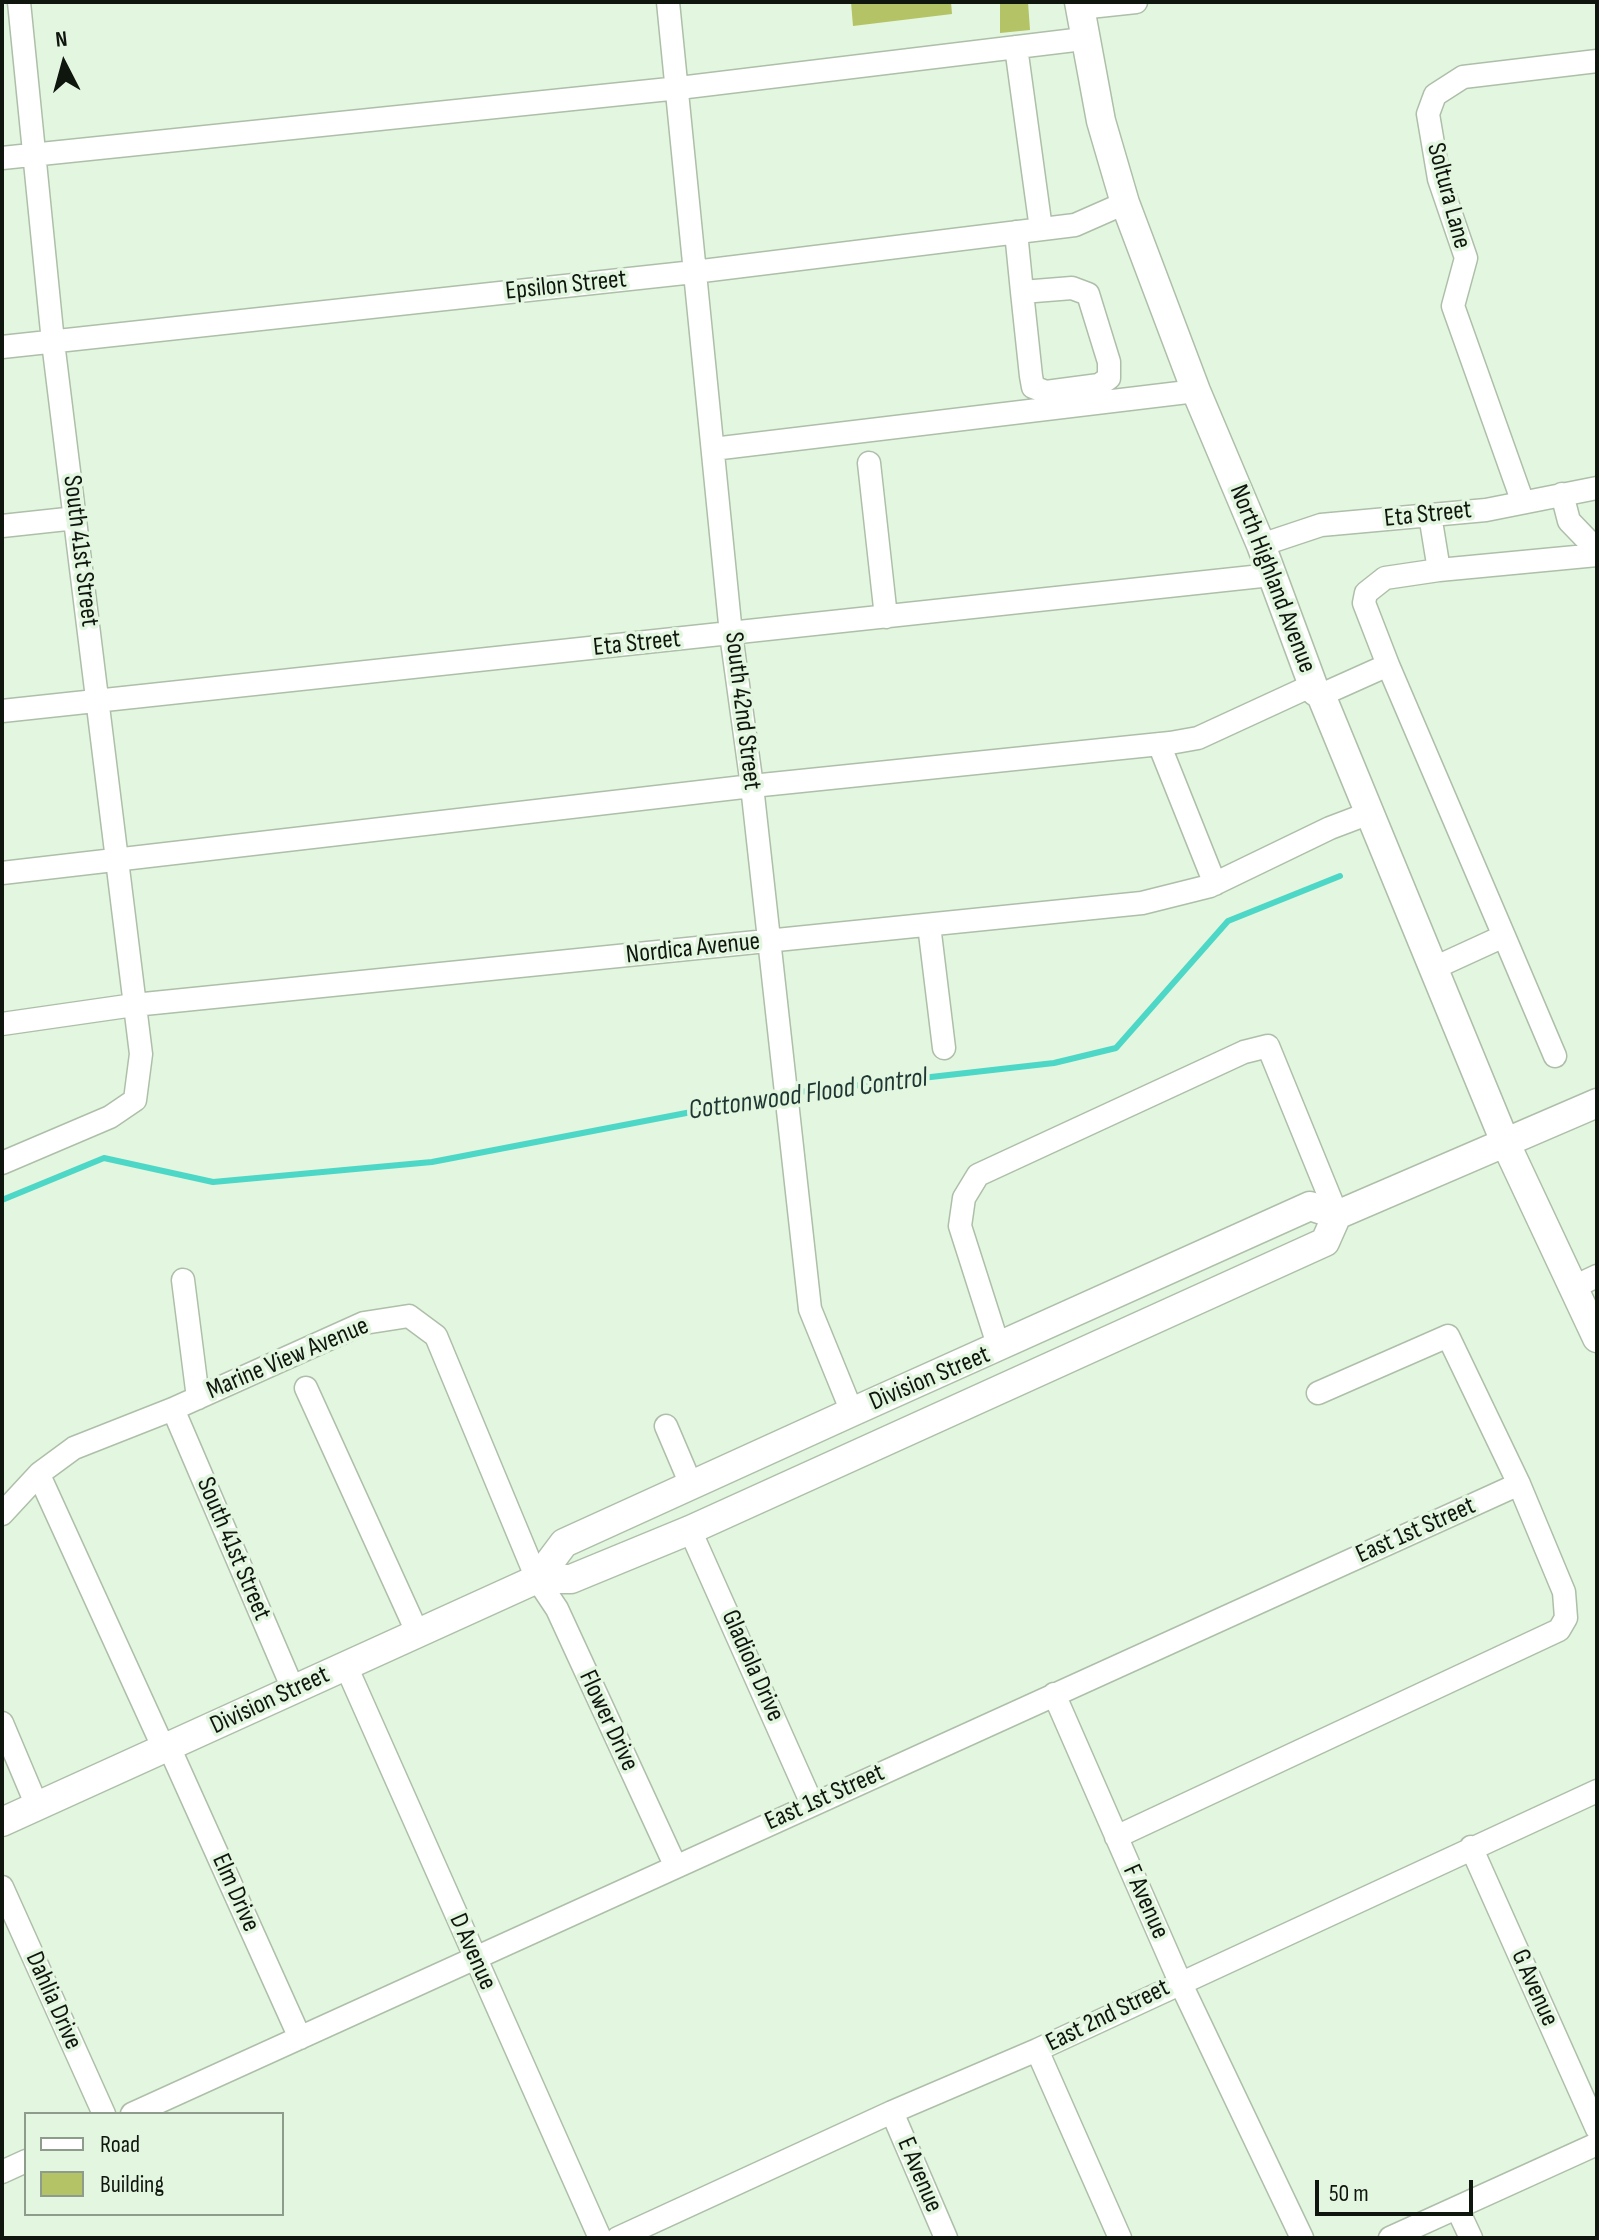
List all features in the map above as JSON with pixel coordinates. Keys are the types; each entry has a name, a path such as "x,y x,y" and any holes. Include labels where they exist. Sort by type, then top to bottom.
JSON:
{"main road":[{"name":"North Highland Avenue","path":"1079,5 1083,39 1101,121 1125,203 1196,391 1261,545 1367,814 1505,1142 1586,1282 1597,1338"},
{"name":"Division Street","path":"537,1579 564,1543 1310,1206 1337,1215 1597,1103"},
{"name":"Division Street","path":"2,1822 537,1579 571,1579 690,1530 1325,1242 1337,1215"}],"street":[{"name":"South 41st Street","path":"2,1163 110,1117 135,1100 141,1054 53,342 19,2"},
{"name":"South 42nd Street","path":"668,2 679,88 694,272 731,634 752,786 810,1309 833,1373 852,1412"},
{"path":"1079,5 1136,2"},
{"path":"2,158 679,88 1083,39"},
{"path":"1016,47 1041,229"},
{"name":"Soltura Lane","path":"1522,500 1453,306 1466,258 1439,179 1428,114 1435,95 1463,77 1597,61"},
{"name":"Epsilon Street","path":"2,347 694,272 1075,225 1125,203"},
{"path":"1016,232 1022,292 1033,387 1046,392 1099,385 1109,378 1109,362 1088,294 1072,288 1022,292"},
{"path":"713,449 1196,391"},
{"path":"869,463 886,617"},
{"name":"Eta Street","path":"1261,545 1321,525 1486,510 1522,500 1597,488"},
{"path":"1562,494 1569,521 1597,552"},
{"path":"1430,515 1439,570"},
{"path":"2,526 76,518"},
{"path":"1555,1056 1364,603 1366,593 1385,578 1597,552"},
{"name":"Eta Street","path":"2,711 1271,575"},
{"path":"2,873 752,786 1159,744 1198,738 1388,665"},
{"path":"1159,744 1215,884"},
{"name":"Nordica Avenue","path":"2,1024 134,1005 1142,903 1215,884 1330,828 1367,814"},
{"path":"929,925 944,1048"},
{"path":"1432,969 1504,936"},
{"path":"999,1348 960,1226 964,1198 978,1175 1244,1052 1268,1046 1337,1215"},
{"path":"183,1280 198,1398"},
{"name":"Marine View Avenue","path":"2,1514 39,1475 74,1448 173,1409 364,1323 409,1316 436,1336 537,1579"},
{"path":"1116,1837 1559,1630 1567,1607 1564,1592 1519,1484 1448,1336 1318,1393"},
{"path":"306,1388 418,1634"},
{"name":"South 41st Street","path":"173,1409 293,1689"},
{"path":"666,1426 692,1487"},
{"name":"Elm Drive","path":"39,1475 300,2038"},
{"name":"East 1st Street","path":"136,2112 1519,1484"},
{"name":"Gladiola Drive","path":"690,1530 812,1804"},
{"name":"Flower Drive","path":"537,1579 557,1609 675,1865"},
{"name":"D Avenue","path":"346,1666 600,2238"},
{"name":"F Avenue","path":"1054,1694 1180,1982 1302,2238"},
{"path":"2,1723 37,1806"},
{"name":"East 2nd Street","path":"618,2238 892,2112 1037,2050 1597,1791"},
{"name":"G Avenue","path":"1471,1847 1597,2129"},
{"name":"Dahlia Drive","path":"2,1887 103,2112"},
{"path":"1037,2050 1120,2238"},
{"name":"E Avenue","path":"892,2112 946,2238"},
{"path":"1390,2238 1597,2144"},
{"path":"2,2172 24,2162"},
{"path":"1457,2208 1471,2238"}],"building":[{"path":"851,2 951,2 952,14 853,26"},
{"path":"1000,2 1028,2 1030,30 1000,33"}],"waterway":[{"name":"Cottonwood Flood Control","path":"2,1200 104,1158 213,1182 432,1162 790,1093 1054,1063 1116,1048 1228,921 1340,876"}]}
